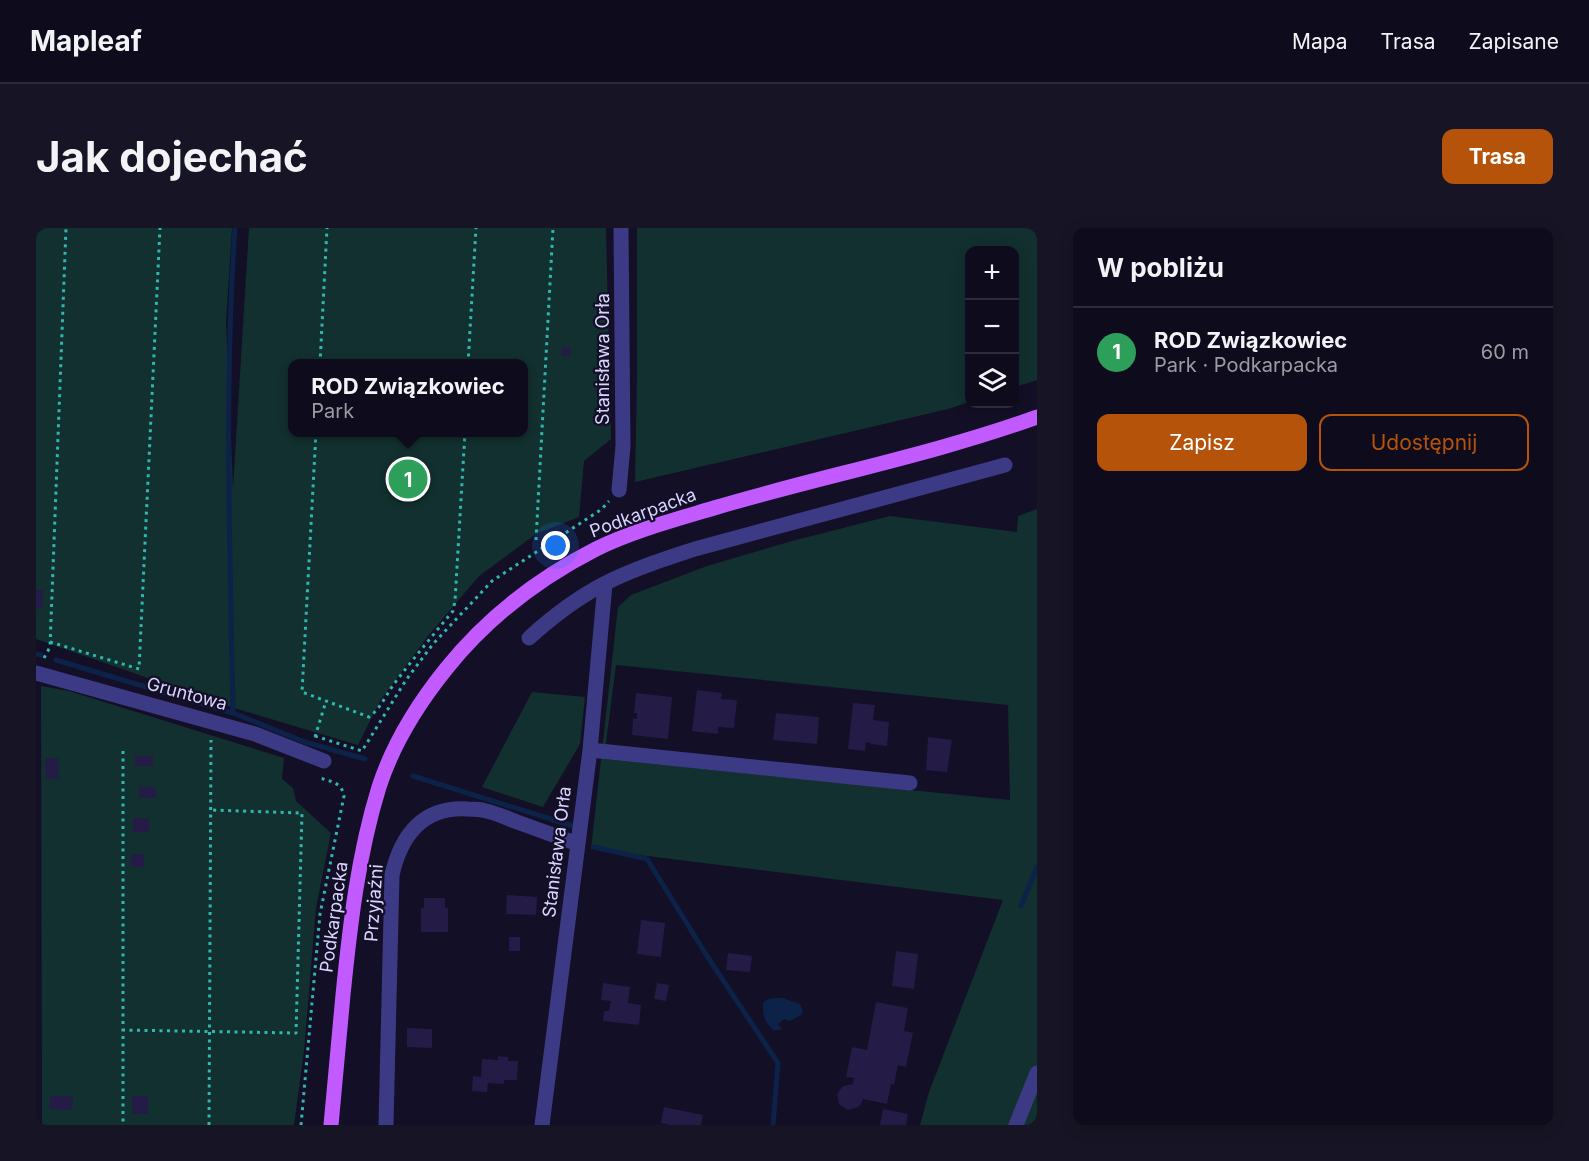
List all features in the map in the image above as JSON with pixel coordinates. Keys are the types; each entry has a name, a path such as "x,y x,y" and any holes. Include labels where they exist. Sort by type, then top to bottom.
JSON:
{"main road":[{"name":"Podkarpacka","path":"331,1125 353,905 365,839 379,788 410,719 433,685 474,636 516,598 545,578 573,561 620,538 736,502 1009,428 1037,417"}],"street":[{"name":"Stanisława Orła","path":"619,490 623,446 621,228"},
{"path":"529,638 560,612 605,584 648,565 695,549 1005,465"},
{"name":"Stanisława Orła","path":"543,1125 590,750 605,584"},
{"name":"Gruntowa","path":"36,673 255,734 324,761"},
{"path":"590,750 910,783"},
{"name":"Przyjaźni","path":"386,1125 392,875 403,843 419,823 431,815 456,808 484,810 578,844"},
{"path":"1016,1125 1037,1073"}],"path":[{"path":"66,228 50,642 139,669 160,228"},
{"path":"320,359 327,228"},
{"path":"468,359 476,228"},
{"path":"536,540 553,228"},
{"path":"316,437 302,692 369,717 376,711 453,610 465,437"},
{"path":"314,739 326,701"},
{"path":"209,1125 211,735 214,722"},
{"path":"123,751 123,1125"},
{"path":"301,1125 320,914 344,796 343,789 338,784 324,779 324,761"},
{"path":"123,1030 296,1033 302,813 211,810"}],"green space":[{"path":"36,228 232,228 226,321 233,488 249,228 606,228 611,439 584,461 579,517 536,534 479,576 428,636 380,701 358,745 234,708 36,639"},
{"path":"637,228 1037,228 1037,380 1019,386 1019,246 965,246 965,403 635,482"},
{"path":"1037,509 1037,1125 920,1125 929,1092 1003,900 591,849 618,607 631,595 707,566 890,516 1017,532 1018,516","holes":["616,665 1008,705 1010,800 604,759"]},
{"path":"41,686 69,691 284,758 282,779 293,788 296,801 331,833 316,908 304,1051 294,1125 42,1125"},
{"path":"532,692 585,697 580,744 543,807 482,787"}],"water":[{"path":"775,998 783,998 800,1004 803,1011 801,1015 790,1021 784,1019 778,1024 782,1029 774,1031 765,1018 763,1003"}],"building":[{"path":"562,347 571,348 570,356 561,356"},
{"path":"36,590 43,590 42,609 36,609"},
{"path":"697,690 722,693 721,699 737,700 734,728 718,727 718,734 692,731"},
{"path":"636,693 672,697 668,739 632,735 633,719 637,719 637,713 634,713"},
{"path":"853,703 875,705 873,720 889,722 887,746 866,742 865,751 848,749"},
{"path":"776,713 819,717 817,744 773,740"},
{"path":"928,737 952,740 947,772 926,770"},
{"path":"135,756 153,756 153,766 135,766"},
{"path":"45,758 58,758 59,779 46,779"},
{"path":"139,787 156,787 156,798 139,798"},
{"path":"133,818 149,818 149,832 133,832"},
{"path":"131,854 144,854 144,867 131,867"},
{"path":"507,895 537,897 536,915 506,914"},
{"path":"424,898 445,898 445,908 448,908 448,932 421,932 421,908 424,908"},
{"path":"641,920 665,923 661,957 637,954"},
{"path":"509,937 520,937 520,951 509,951"},
{"path":"896,951 918,954 914,989 892,986"},
{"path":"728,953 752,956 750,972 726,970"},
{"path":"603,983 630,987 628,1003 641,1005 639,1025 603,1021 604,1011 609,1011 611,1001 601,1000"},
{"path":"657,983 669,985 666,1001 654,999"},
{"path":"876,1002 908,1008 904,1031 913,1033 906,1067 898,1065 887,1104 863,1099 858,1107 848,1110 839,1104 837,1094 843,1086 853,1084 854,1078 846,1077 852,1047 867,1050"},
{"path":"407,1028 432,1029 432,1048 407,1047"},
{"path":"498,1056 508,1057 508,1061 518,1061 517,1080 504,1080 504,1084 488,1083 487,1092 472,1091 473,1076 481,1077 482,1059 498,1060"},
{"path":"50,1096 73,1096 72,1110 49,1109"},
{"path":"132,1096 148,1096 148,1114 132,1114"},
{"path":"664,1107 703,1115 701,1125 661,1123"},
{"path":"883,1109 908,1114 906,1125 880,1125"}],"waterway":[{"path":"233,713 229,410 235,228"},
{"path":"36,654 41,655"},
{"path":"56,660 233,713 305,742 365,759"},
{"path":"413,776 573,826"},
{"path":"594,847 647,859 707,956 778,1063 773,1125"},
{"path":"1021,906 1037,867"}],"place":[{"name":"ROD Związkowiec","path":"408,479"}]}
